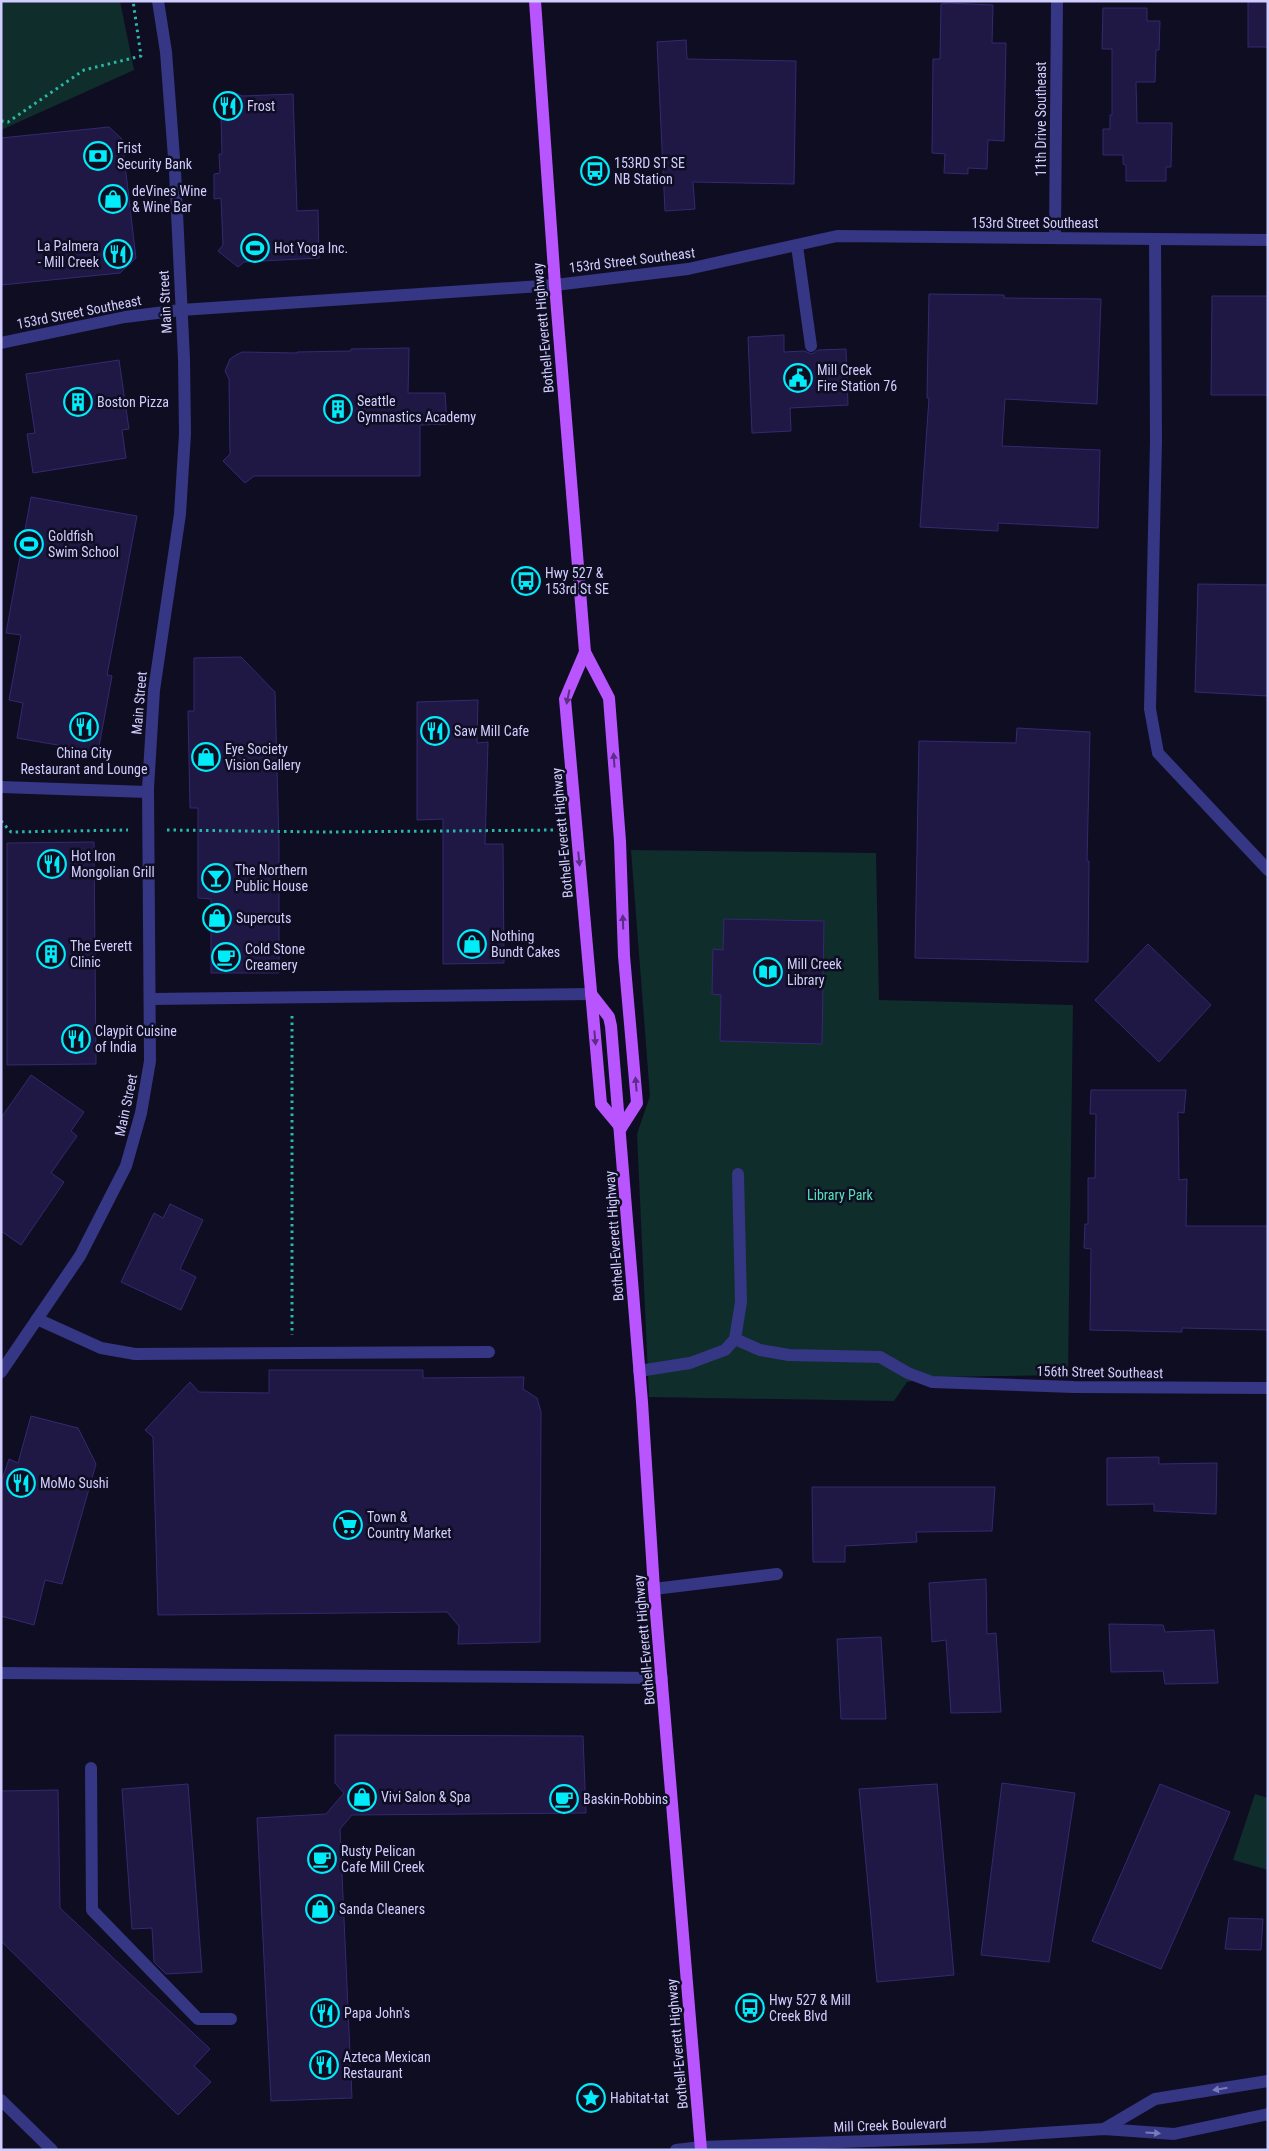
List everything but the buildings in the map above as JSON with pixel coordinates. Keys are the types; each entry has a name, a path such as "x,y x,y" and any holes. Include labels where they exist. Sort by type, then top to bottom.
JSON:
{"main road":[{"name":"Bothell-Everett Highway","path":"535,1 554,285 585,652 609,698 620,841 624,956 637,1104 621,1128"},
{"name":"Bothell-Everett Highway","path":"585,652 566,699 576,830 601,1104 621,1128 654,1589 701,2148"},
{"path":"591,994 609,1017 621,1128"}],"street":[{"name":"Main Street","path":"1,1372 80,1256 126,1166 141,1113 150,1061 148,792 154,690 179,519 185,434 184,359 175,171 167,58 158,1"},
{"name":"11th Drive Southeast","path":"1055,237 1057,1"},
{"name":"153rd Street Southeast","path":"1,343 125,317 181,310 554,285 688,270 837,236 1268,240"},
{"path":"1155,239 1156,450 1150,709 1158,753 1268,870"},
{"path":"796,246 812,346"},
{"path":"1,787 148,792"},
{"path":"151,999 591,994"},
{"path":"639,1371 690,1362 725,1350 735,1338 741,1302 738,1174"},
{"path":"38,1319 101,1348 135,1354 488,1352"},
{"name":"156th Street Southeast","path":"735,1338 760,1350 789,1355 880,1357 908,1373 932,1382 1074,1387 1268,1388"},
{"path":"654,1589 777,1574"},
{"path":"1,1673 662,1678"},
{"path":"91,1768 92,1910 198,2019 231,2019"},
{"name":"Mill Creek Boulevard","path":"1104,2130 1155,2099 1268,2081"},
{"path":"1,2100 52,2150"},
{"name":"Mill Creek Boulevard","path":"676,2150 1104,2130 1174,2134 1268,2114"}],"path":[{"path":"1,121 8,122 84,70 141,56 132,1"},
{"path":"1,821 12,832 128,830"},
{"path":"166,830 326,832 576,830"},
{"path":"292,998 292,1352"}],"green space":[{"path":"1,1 120,1 134,70 1,130"},
{"name":"Library Park","path":"631,850 876,853 879,1000 1073,1005 1068,1375 939,1377 907,1382 894,1401 649,1397 637,1134 650,1096"},
{"path":"1255,1794 1268,1798 1268,1870 1233,1860"}],"place":[{"name":"Frost","path":"228,106"},
{"name":"Frist Security Bank","path":"98,156"},
{"name":"153RD ST SE NB Station","path":"595,171"},
{"name":"deVines Wine & Wine Bar","path":"113,199"},
{"name":"Hot Yoga Inc.","path":"255,248"},
{"name":"La Palmera - Mill Creek","path":"118,254"},
{"name":"Mill Creek Fire Station 76","path":"798,378"},
{"name":"Boston Pizza","path":"78,402"},
{"name":"Seattle Gymnastics Academy","path":"338,409"},
{"name":"Goldfish Swim School","path":"29,544"},
{"name":"Hwy 527 & 153rd St SE","path":"526,581"},
{"name":"China City Restaurant and Lounge","path":"84,727"},
{"name":"Saw Mill Cafe","path":"435,731"},
{"name":"Eye Society Vision Gallery","path":"206,757"},
{"name":"Hot Iron Mongolian Grill","path":"52,864"},
{"name":"The Northern Public House","path":"216,878"},
{"name":"Supercuts","path":"217,918"},
{"name":"Nothing Bundt Cakes","path":"472,944"},
{"name":"The Everett Clinic","path":"51,954"},
{"name":"Cold Stone Creamery","path":"226,957"},
{"name":"Mill Creek Library","path":"768,972"},
{"name":"Claypit Cuisine of India","path":"76,1039"},
{"name":"MoMo Sushi","path":"21,1483"},
{"name":"Town & Country Market","path":"348,1525"},
{"name":"Vivi Salon & Spa","path":"362,1797"},
{"name":"Baskin-Robbins","path":"564,1799"},
{"name":"Rusty Pelican Cafe Mill Creek","path":"322,1859"},
{"name":"Sanda Cleaners","path":"320,1909"},
{"name":"Hwy 527 & Mill Creek Blvd","path":"750,2008"},
{"name":"Papa John's","path":"325,2013"},
{"name":"Azteca Mexican Restaurant","path":"324,2065"},
{"name":"Habitat-tat","path":"591,2098"}]}
